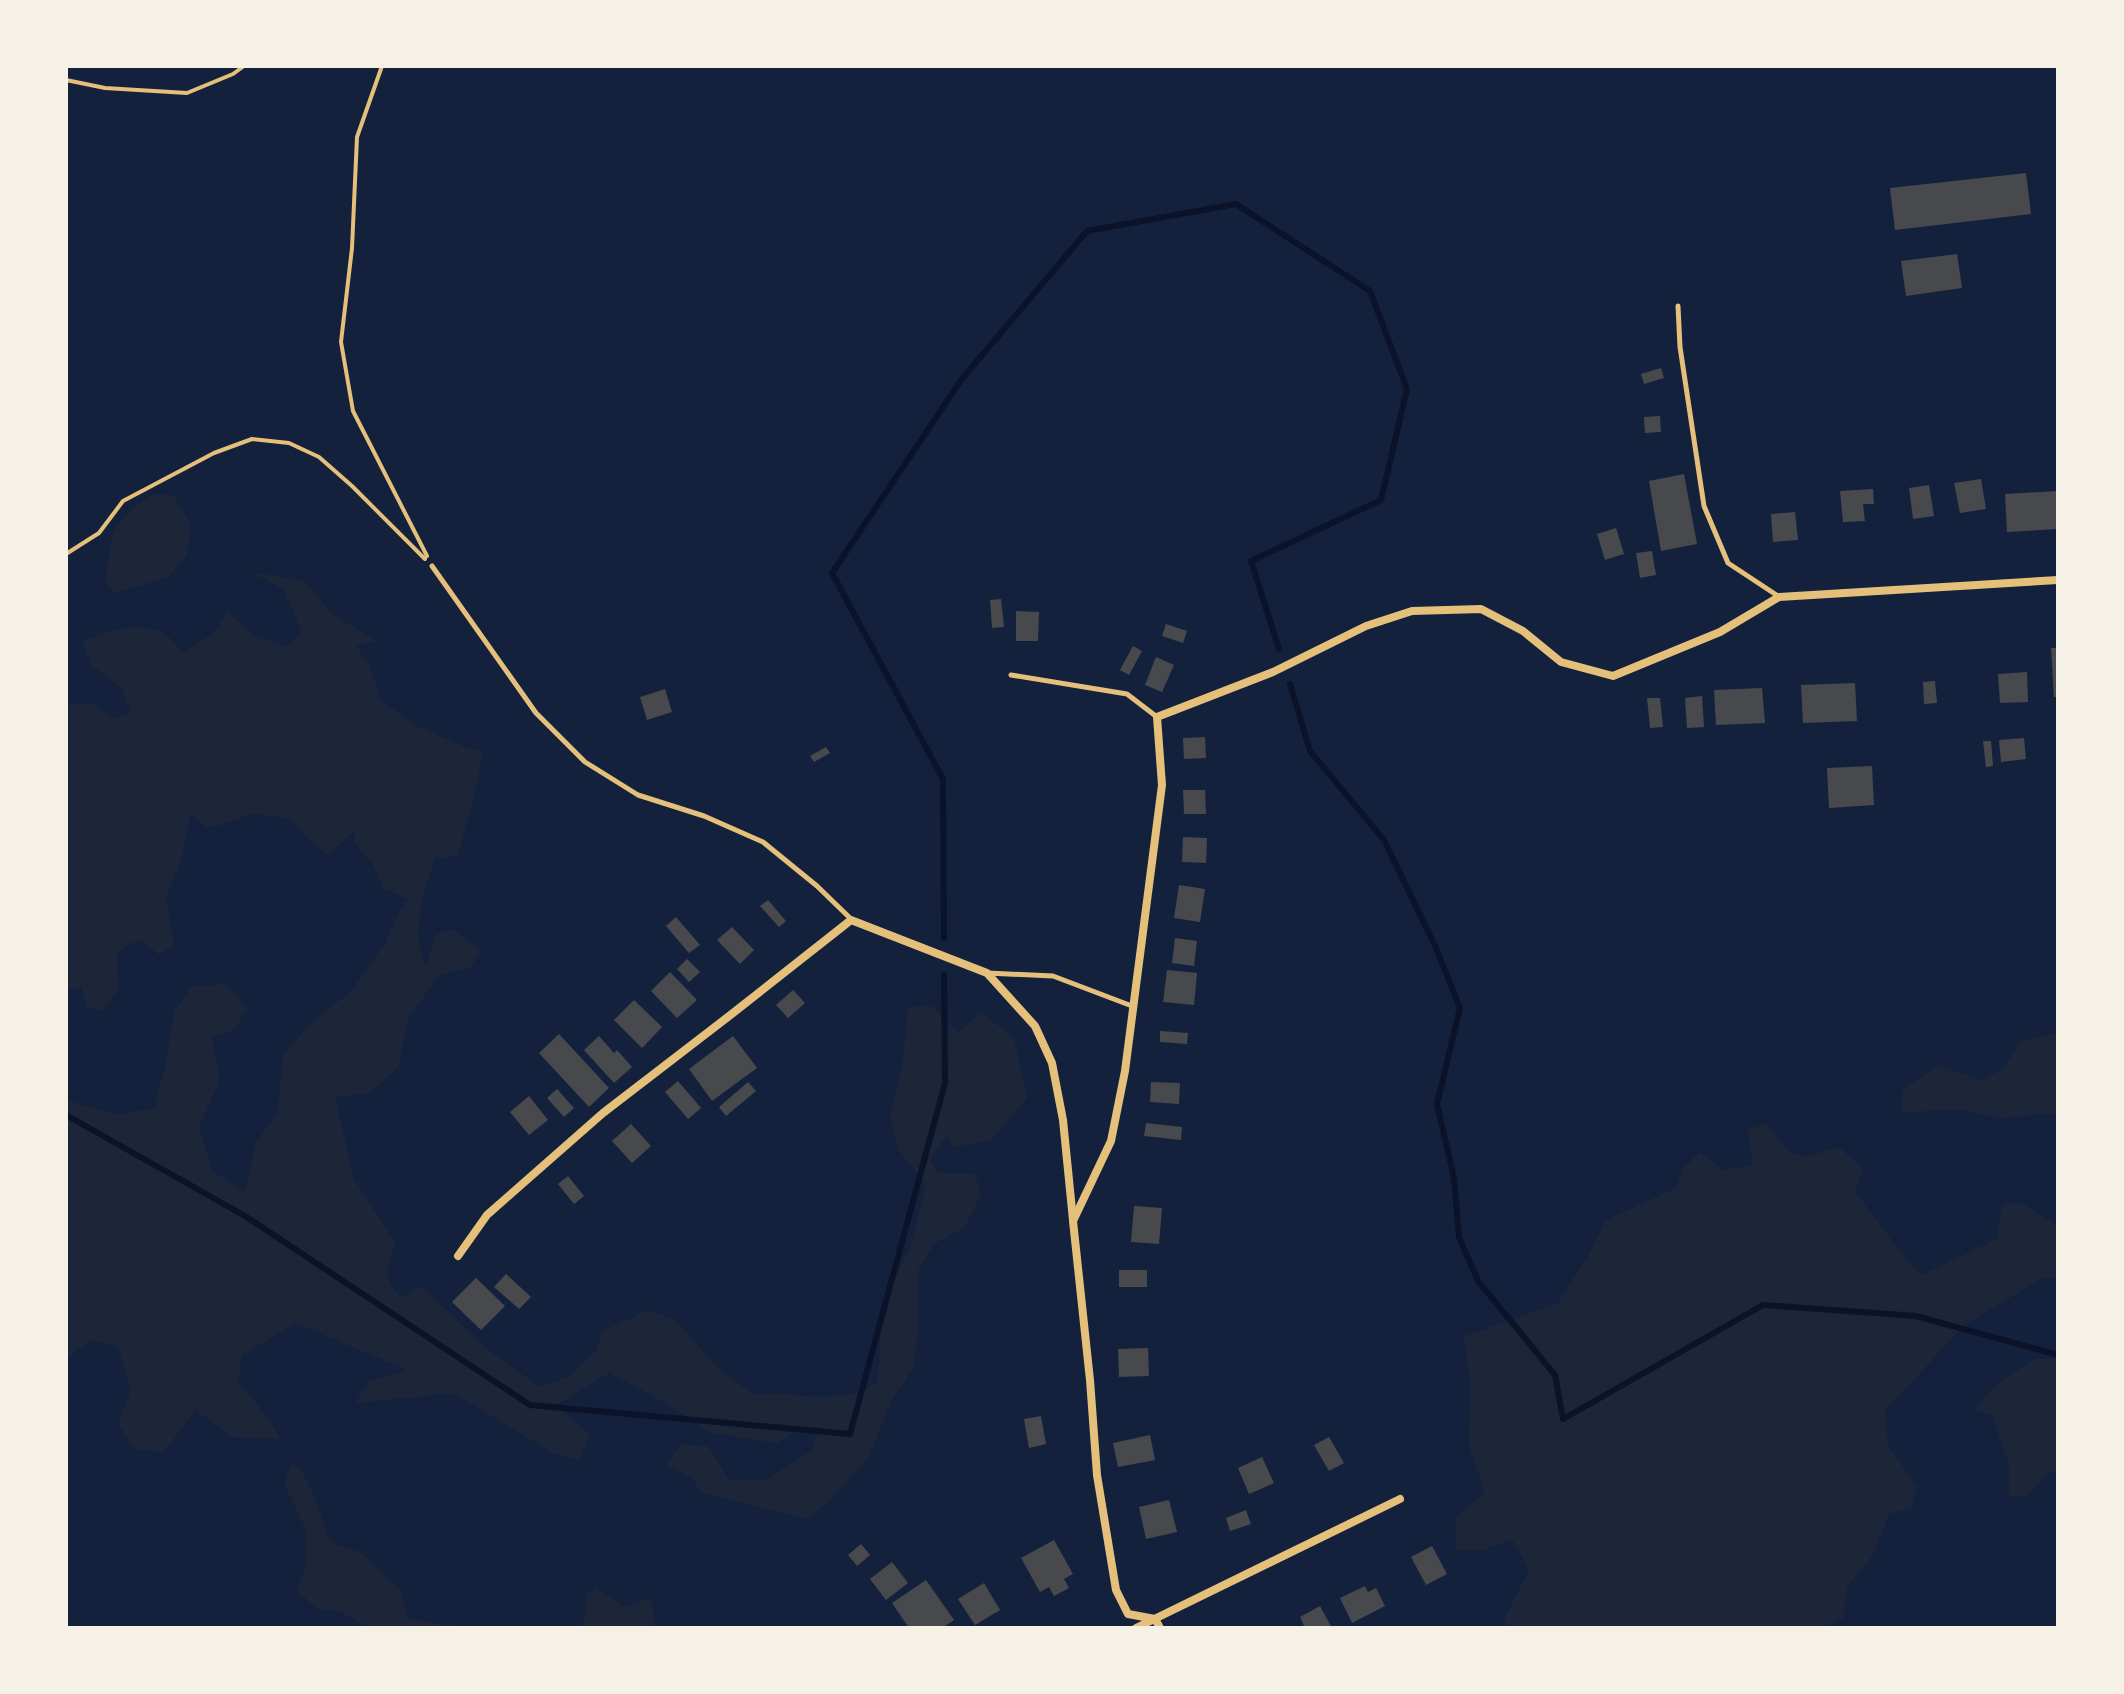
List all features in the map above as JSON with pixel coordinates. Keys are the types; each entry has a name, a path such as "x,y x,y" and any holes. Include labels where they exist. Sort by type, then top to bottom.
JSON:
{"street":[{"path":"1073,1221 1111,1141 1125,1071 1162,785 1157,717 1273,672 1366,626 1412,611 1481,609 1523,631 1561,662 1613,676 1720,632 1779,597 2058,580"},
{"path":"458,1256 487,1215 603,1113 851,920 987,973 1035,1026 1052,1063 1063,1120 1097,1475 1116,1590 1128,1614 1155,1619"},
{"path":"1136,1628 1400,1499"},
{"path":"1155,1619 1160,1628"}],"lane":[{"path":"1678,306 1680,347 1704,506 1728,563 1779,597"},
{"path":"432,566 536,713 585,762 638,795 704,816 763,842 817,886 851,920"},
{"path":"1011,675 1127,694 1157,717"},
{"path":"987,973 1053,976 1132,1006"}],"path":[{"path":"66,80 105,88 187,93 233,74 244,66"},
{"path":"382,66 357,137 352,248 341,342 353,411 432,566"},
{"path":"66,554 99,533 123,501 214,453 252,439 289,443 319,457 432,566"}],"shaded area":[{"path":"152,495 173,495 191,524 187,555 168,577 116,593 105,581 113,532 131,510"},
{"path":"251,572 305,581 331,613 376,641 356,646 370,667 381,701 417,726 483,752 458,855 435,859 423,899 419,927 421,954 426,967 435,935 451,929 481,950 471,967 439,975 408,1019 398,1068 369,1093 335,1097 354,1179 396,1244 388,1272 395,1290 401,1297 421,1286 486,1348 540,1387 568,1377 596,1351 602,1331 648,1310 675,1320 719,1369 755,1395 818,1397 860,1394 877,1382 884,1298 910,1249 926,1185 898,1149 890,1116 903,1061 908,1007 932,1006 958,1033 981,1012 1014,1038 1027,1098 991,1140 954,1147 947,1135 930,1160 938,1173 975,1173 981,1195 965,1227 934,1244 918,1271 918,1330 913,1368 891,1402 868,1459 827,1503 807,1519 702,1493 691,1477 666,1465 681,1444 708,1446 728,1479 766,1480 812,1450 820,1428 803,1427 777,1443 711,1433 655,1397 609,1373 556,1405 590,1434 580,1459 555,1454 453,1393 355,1403 369,1381 407,1370 296,1323 242,1355 238,1382 267,1416 281,1439 233,1437 195,1410 164,1452 134,1449 118,1424 131,1390 118,1347 91,1340 66,1359 66,1100 119,1115 154,1108 166,1063 174,1012 191,987 225,984 248,1008 234,1029 212,1038 220,1081 199,1126 212,1170 245,1193 256,1142 278,1112 283,1055 310,1024 351,991 385,944 408,899 384,889 373,865 354,842 356,829 328,855 305,836 293,820 255,813 207,827 190,814 183,854 166,898 174,945 159,955 141,939 117,951 118,989 102,1011 87,1007 81,987 66,991 66,703 92,704 115,719 131,713 122,688 91,665 82,641 127,628 150,628 170,638 183,652 214,633 228,612 251,633 285,647 302,632 283,589"},
{"path":"2058,1033 2058,1113 2000,1118 1956,1109 1901,1113 1903,1089 1939,1066 1981,1080 2002,1070 2021,1041"},
{"path":"1767,1123 1786,1150 1806,1157 1839,1147 1863,1169 1855,1191 1921,1275 1997,1239 2002,1204 2022,1203 2058,1226 2058,1278 2043,1278 1966,1324 1885,1410 1888,1445 1917,1487 1911,1508 1889,1514 1873,1555 1847,1587 1843,1618 1825,1628 1506,1628 1504,1619 1529,1570 1512,1539 1483,1550 1456,1550 1455,1518 1485,1492 1469,1447 1470,1382 1464,1336 1557,1304 1606,1220 1676,1188 1682,1170 1700,1152 1723,1170 1753,1165 1747,1130"},
{"path":"2034,1359 2058,1359 2058,1473 2049,1471 2028,1496 2009,1496 2009,1464 1991,1414 1973,1411 1992,1388"},
{"path":"292,1464 303,1473 330,1542 360,1552 400,1590 408,1619 469,1628 368,1628 340,1611 317,1609 297,1590 305,1567 306,1530 284,1483"},
{"path":"596,1587 623,1607 651,1598 656,1628 581,1628 586,1595"}],"building":[{"path":"2026,173 2031,214 1895,230 1890,188"},
{"path":"1957,254 1962,288 1906,296 1901,261"},
{"path":"1661,368 1664,378 1644,384 1641,374"},
{"path":"1660,416 1661,432 1645,433 1644,417"},
{"path":"1684,474 1697,544 1661,551 1649,481"},
{"path":"1981,479 1986,509 1960,513 1954,483"},
{"path":"1929,485 1934,516 1913,519 1909,488"},
{"path":"1873,489 1874,504 1863,504 1865,521 1843,522 1840,491"},
{"path":"2058,491 2058,529 2007,532 2005,494"},
{"path":"1795,512 1798,540 1773,542 1771,514"},
{"path":"1616,528 1624,554 1605,560 1597,534"},
{"path":"1652,551 1656,575 1640,578 1636,553"},
{"path":"1001,599 1004,627 992,628 990,600"},
{"path":"1016,611 1039,612 1038,641 1016,641"},
{"path":"1166,624 1187,631 1183,643 1162,636"},
{"path":"1133,646 1142,651 1129,675 1120,670"},
{"path":"2051,648 2058,648 2058,697 2054,697"},
{"path":"1156,657 1174,665 1162,692 1145,685"},
{"path":"2027,672 2028,702 2000,703 1998,674"},
{"path":"1935,681 1937,703 1924,704 1923,682"},
{"path":"1855,683 1857,721 1803,723 1801,685"},
{"path":"1762,688 1765,723 1716,725 1714,690"},
{"path":"665,689 672,712 647,720 640,697"},
{"path":"1702,696 1704,727 1687,728 1685,698"},
{"path":"1647,698 1660,698 1663,727 1650,728"},
{"path":"1205,737 1206,758 1184,759 1183,738"},
{"path":"2024,738 2026,759 2001,762 1999,740"},
{"path":"1983,741 1991,741 1993,766 1986,767"},
{"path":"826,747 830,753 814,762 810,756"},
{"path":"1872,766 1874,805 1829,808 1827,768"},
{"path":"1183,790 1205,790 1206,814 1184,814"},
{"path":"1183,837 1207,838 1206,863 1182,862"},
{"path":"1179,885 1205,889 1200,922 1174,918"},
{"path":"768,900 786,921 779,927 760,906"},
{"path":"676,917 700,945 689,953 666,926"},
{"path":"732,927 754,950 740,964 717,940"},
{"path":"1175,938 1197,941 1194,966 1172,963"},
{"path":"687,959 700,972 689,982 677,969"},
{"path":"1167,970 1197,973 1194,1005 1163,1002"},
{"path":"670,972 697,1000 677,1018 651,991"},
{"path":"793,990 805,1003 788,1018 776,1005"},
{"path":"634,1000 662,1027 642,1048 614,1020"},
{"path":"1160,1031 1188,1033 1187,1044 1160,1042"},
{"path":"559,1034 609,1088 589,1107 539,1053"},
{"path":"599,1036 632,1067 614,1083 584,1050"},
{"path":"733,1036 757,1068 712,1101 689,1069"},
{"path":"678,1081 701,1108 688,1119 665,1092"},
{"path":"748,1082 756,1091 726,1116 719,1107"},
{"path":"1151,1082 1180,1083 1179,1104 1150,1102"},
{"path":"557,1089 574,1108 564,1117 547,1098"},
{"path":"529,1096 548,1120 529,1135 510,1112"},
{"path":"1146,1123 1182,1127 1181,1140 1144,1136"},
{"path":"631,1124 651,1146 632,1163 612,1141"},
{"path":"568,1176 584,1196 574,1204 558,1184"},
{"path":"1134,1206 1162,1208 1159,1244 1131,1242"},
{"path":"1119,1270 1147,1270 1147,1287 1119,1287"},
{"path":"506,1274 531,1297 519,1309 494,1287"},
{"path":"476,1278 505,1306 481,1330 452,1302"},
{"path":"1148,1348 1149,1376 1119,1377 1118,1349"},
{"path":"1041,1416 1046,1444 1029,1448 1024,1419"},
{"path":"1150,1435 1155,1460 1118,1467 1113,1443"},
{"path":"1329,1437 1344,1463 1329,1471 1314,1445"},
{"path":"1262,1457 1274,1483 1249,1494 1238,1468"},
{"path":"1169,1500 1177,1532 1146,1539 1139,1507"},
{"path":"1246,1510 1251,1524 1230,1531 1226,1518"},
{"path":"1054,1540 1073,1574 1064,1579 1069,1588 1054,1596 1049,1587 1040,1592 1021,1558"},
{"path":"861,1544 870,1555 857,1566 848,1555"},
{"path":"1432,1546 1447,1574 1426,1585 1411,1557"},
{"path":"892,1562 908,1583 886,1600 870,1579"},
{"path":"926,1580 954,1620 942,1628 909,1628 892,1603"},
{"path":"984,1583 1000,1610 975,1625 958,1599"},
{"path":"1365,1586 1368,1592 1376,1588 1385,1606 1352,1623 1340,1598"},
{"path":"1320,1606 1332,1628 1305,1628 1300,1617"}],"waterway":[{"path":"944,938 943,779 832,573 961,380 1087,231 1236,204 1370,291 1407,389 1381,500 1251,561 1279,649"},
{"path":"1290,684 1310,751 1384,840 1436,948 1460,1008 1437,1104 1454,1178 1459,1237 1478,1281 1555,1375 1563,1419 1763,1305 1916,1316 2058,1355"},
{"path":"66,1115 245,1216 530,1405 850,1434 945,1083 944,975"}]}
